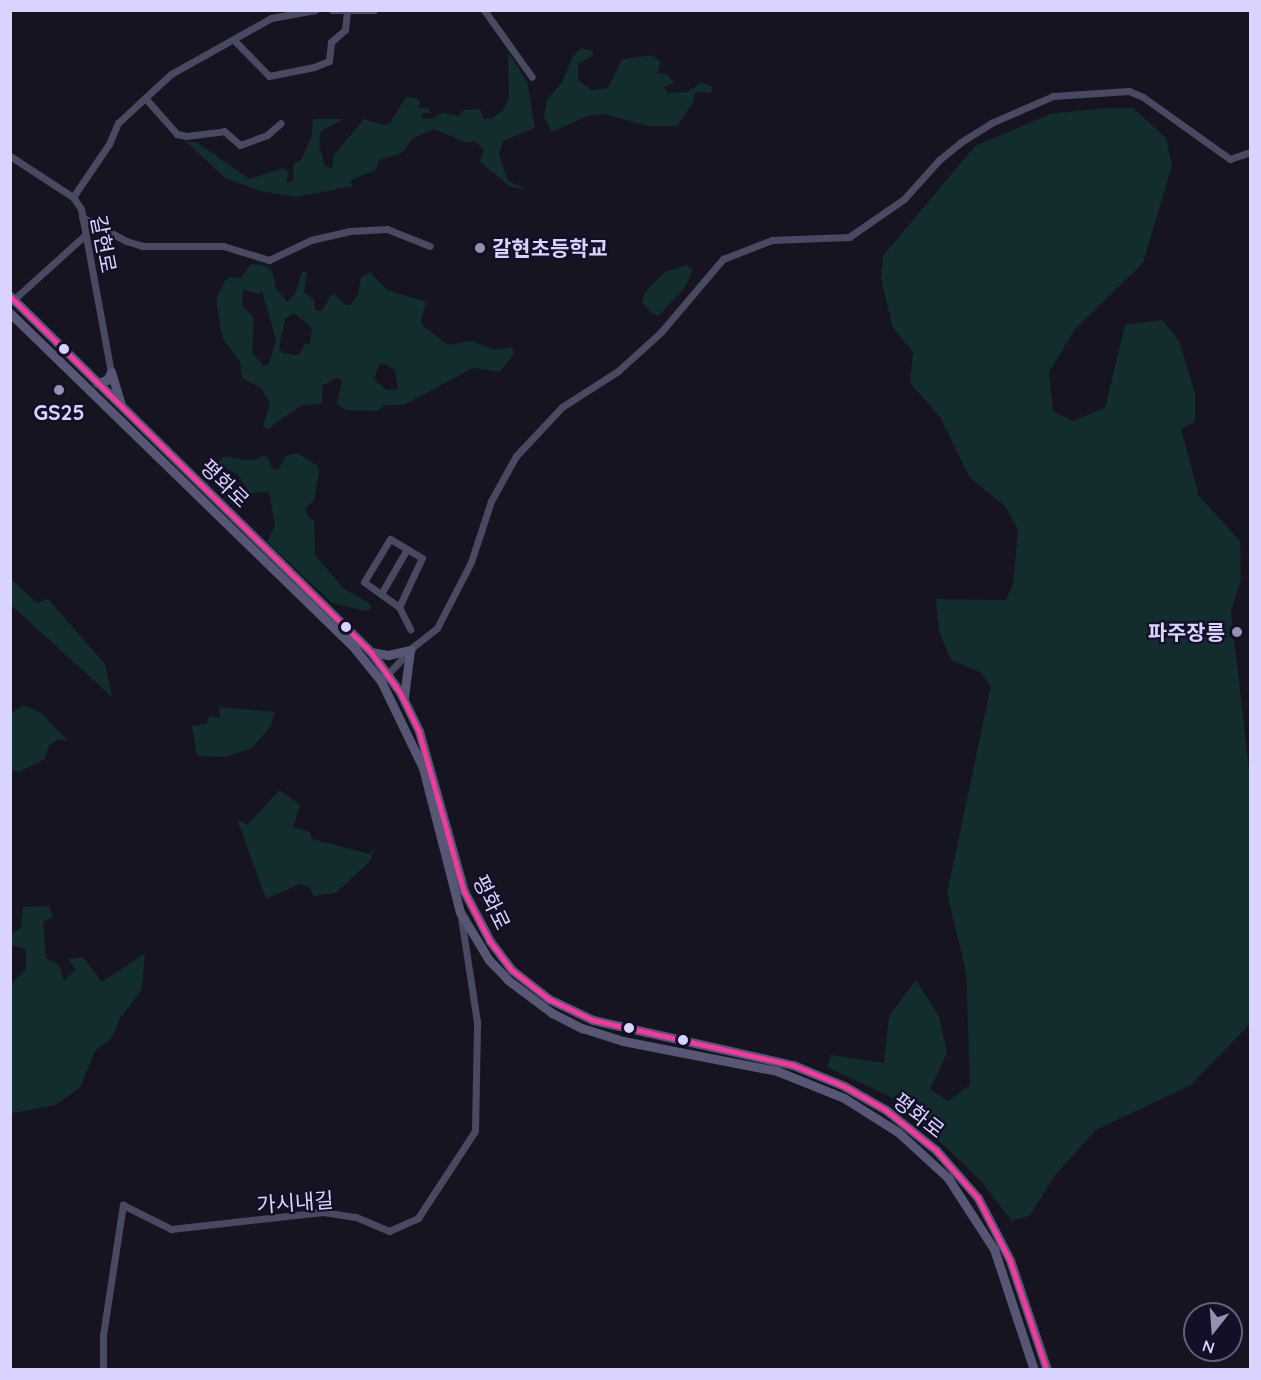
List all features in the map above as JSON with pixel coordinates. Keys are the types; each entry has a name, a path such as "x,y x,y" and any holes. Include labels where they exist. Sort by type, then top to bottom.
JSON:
{"main road":[{"name":"평화로","path":"12,299 371,652 423,768 460,912 489,960 508,980 544,1008 582,1028 622,1041 777,1071 844,1098 898,1132 948,1178 994,1249 1035,1370"},
{"name":"평화로","path":"10,313 404,699 427,750 464,891 490,941 513,970 549,999 577,1014 617,1028 793,1065 844,1086 886,1110 936,1150 978,1198 1010,1260 1047,1370"},
{"path":"97,383 107,381 111,372"},
{"path":"111,372 121,407"},
{"path":"371,652 388,655 410,650 404,699"}],"street":[{"path":"73,197 109,144 118,123 185,64 234,40 279,13 315,10"},
{"path":"332,10 374,10"},
{"path":"484,10 532,77"},
{"path":"234,40 269,76 314,66 329,61 331,42 345,30 346,11"},
{"path":"384,678 410,650 437,628 471,562 492,501 516,456 562,407 618,370 661,332 723,259 772,240 849,237 904,199 961,142 1008,114 1053,96 1129,91 1143,97 1230,159 1251,153"},
{"path":"146,99 177,134 186,136 224,131 240,145 267,135 281,123"},
{"name":"갈현로","path":"10,156 73,197 82,217 86,235 111,372"},
{"path":"82,217 126,241 142,246 223,246 269,260 311,240 350,231 387,229 430,246"},
{"path":"12,299 86,235"},
{"path":"399,607 422,558 390,539 364,582 399,607 410,629"},
{"path":"381,594 407,549"},
{"name":"가시내길","path":"103,1370 103,1335 123,1205 171,1229 323,1212 356,1217 389,1231 418,1218 475,1131 477,1022 460,912"}],"green space":[{"path":"581,48 593,51 593,56 578,64 578,80 591,90 608,88 622,59 652,55 661,62 657,73 667,74 674,83 664,87 667,93 688,92 701,82 712,87 711,93 695,92 693,103 677,126 648,126 604,114 587,116 552,132 544,117 547,100 562,82 573,56"},
{"path":"508,52 527,81 535,128 503,141 499,154 508,181 527,189 511,187 480,162 484,150 475,141 467,143 434,129 413,138 402,153 379,160 376,170 350,180 353,186 296,197 260,191 225,178 185,141 197,142 249,179 283,168 289,172 286,184 294,180 293,164 301,160 312,135 313,119 344,119 321,131 319,145 325,166 332,168 334,155 364,119 383,125 390,123 406,97 419,99 420,108 428,108 431,113 423,113 421,118 432,119 442,113 459,116 464,110 480,109 484,119 491,119 503,110 509,98"},
{"path":"1105,108 1133,108 1166,138 1172,165 1143,263 1075,329 1049,372 1053,411 1072,421 1105,408 1125,325 1162,320 1179,341 1195,393 1195,422 1181,429 1199,496 1240,541 1241,579 1231,612 1250,778 1250,1024 1191,1085 1096,1130 1056,1174 1030,1215 1012,1221 980,1180 895,1099 827,1067 831,1055 884,1063 889,1016 916,980 939,1017 947,1053 930,1089 948,1101 970,1085 966,972 947,893 991,686 980,672 951,660 939,631 936,599 1006,600 1013,584 1018,530 1005,506 970,478 940,417 910,383 913,352 893,328 881,279 883,256 975,146 1050,114"},
{"path":"251,264 263,265 272,271 276,288 287,302 295,294 302,272 307,272 304,292 314,299 315,310 321,311 333,293 345,305 351,305 358,294 361,278 370,272 387,290 426,302 421,320 423,326 448,345 472,341 494,350 512,347 514,353 500,372 473,368 404,405 386,405 377,411 346,410 337,404 342,381 337,378 322,386 322,403 300,406 268,429 263,426 270,404 262,389 242,378 240,361 223,339 217,306 217,296 225,281 230,277 241,278","holes":["243,289 258,294 262,291 276,340 269,363 264,366 252,353 254,318 242,305","294,313 312,328 310,344 305,344 298,355 282,353 279,348 285,319","385,364 395,370 398,389 387,390 374,380 379,365"]},
{"path":"687,265 693,269 684,289 658,316 649,311 642,302 645,292 665,272"},
{"path":"297,453 318,466 314,501 305,508 309,518 314,520 315,555 343,588 369,603 372,608 366,611 332,603 267,542 275,526 267,492 250,493 237,474 217,464 224,456 252,461 262,456 268,457 272,468 278,470 286,456"},
{"path":"10,578 37,603 48,599 105,664 112,697 11,605"},
{"path":"23,705 40,712 68,741 58,739 49,746 45,759 19,772 11,771 11,713"},
{"path":"219,707 275,712 270,727 252,748 225,757 197,756 192,726 207,724 209,716 220,718"},
{"path":"280,790 300,805 293,827 310,832 312,839 370,854 376,847 369,862 336,893 314,896 309,887 300,884 266,899 237,819 247,825"},
{"path":"49,906 53,917 43,922 46,958 59,965 64,981 76,969 68,959 83,957 102,982 145,953 142,989 119,1020 112,1038 95,1051 80,1088 55,1105 14,1113 10,1112 11,984 26,970 26,949 11,945 11,934 21,928 23,907"}],"transit line":[{"path":"10,296 371,652 400,692 419,731 464,891 490,941 512,970 549,999 593,1020 793,1065 844,1086 886,1110 936,1150 978,1198 1010,1260 1047,1370"}],"place":[{"name":"갈현초등학교","path":"480,248"},
{"name":"GS25","path":"59,390"},
{"name":"파주장릉","path":"1237,632"}]}
